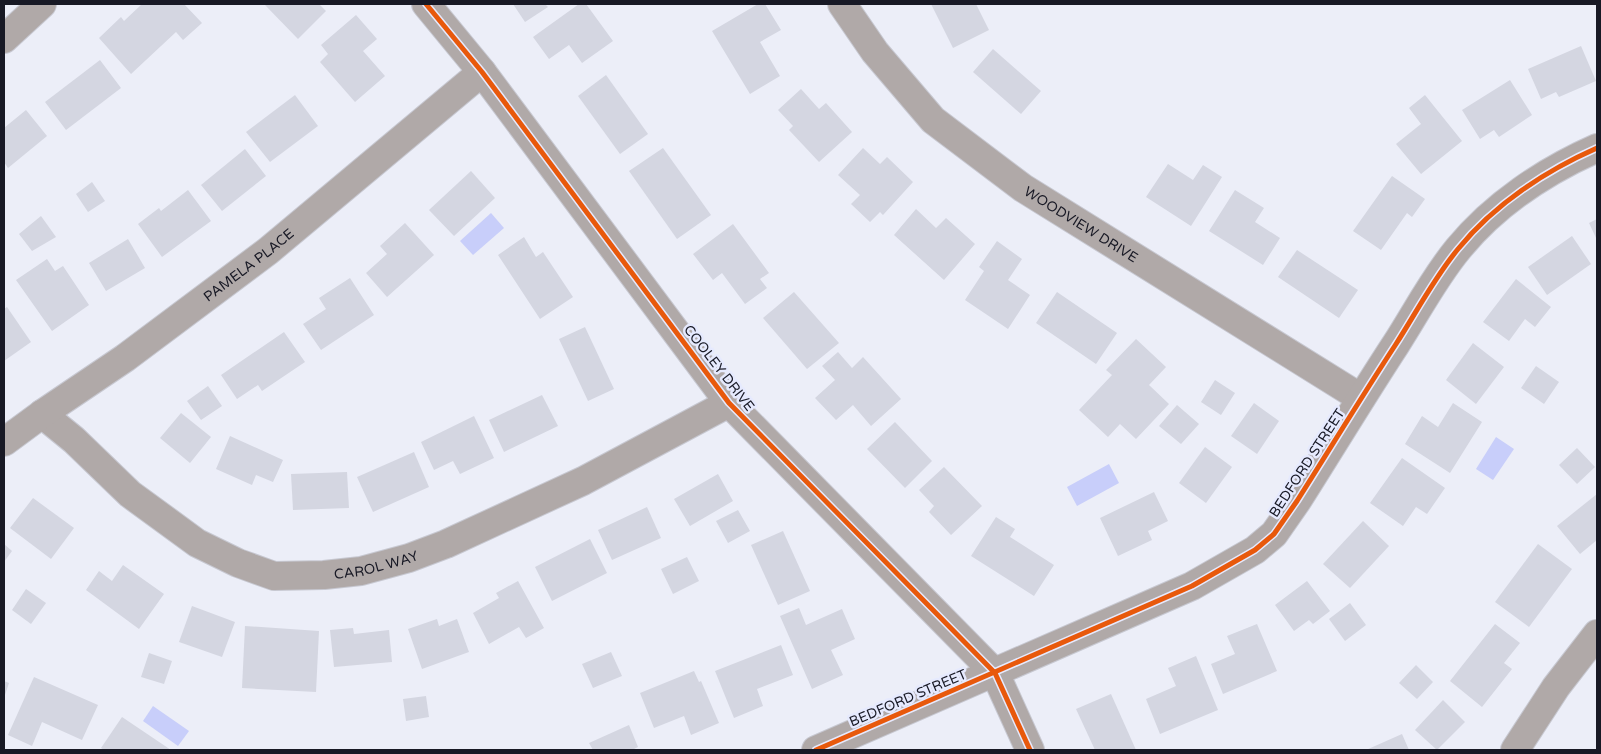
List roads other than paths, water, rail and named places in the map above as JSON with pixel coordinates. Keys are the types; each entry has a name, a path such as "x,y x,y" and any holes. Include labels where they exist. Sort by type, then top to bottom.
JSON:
{"street":[{"path":"4,39 42,4"},
{"name":"COOLEY DRIVE","path":"426,4 482,72 729,403 996,673 1030,750"},
{"name":"WOODVIEW DRIVE","path":"842,4 875,52 933,120 1023,188 1361,398"},
{"name":"PAMELA PLACE","path":"4,442 124,358 268,251 482,72"},
{"name":"BEDFORD STREET","path":"816,750 1192,586 1254,550 1274,534 1297,501 1457,250 1478,227 1516,194 1548,174 1597,148"},
{"name":"CAROL WAY","path":"42,414 74,440 130,494 197,544 238,563 274,576 324,575 361,571 446,544 583,481 729,403"},
{"path":"1515,750 1556,687 1597,634"}],"water":[{"path":"491,213 504,228 473,255 460,241"},
{"path":"1496,437 1514,449 1493,480 1476,469"},
{"path":"1109,464 1119,483 1077,506 1067,487"},
{"path":"153,706 189,731 178,746 143,721"}]}
